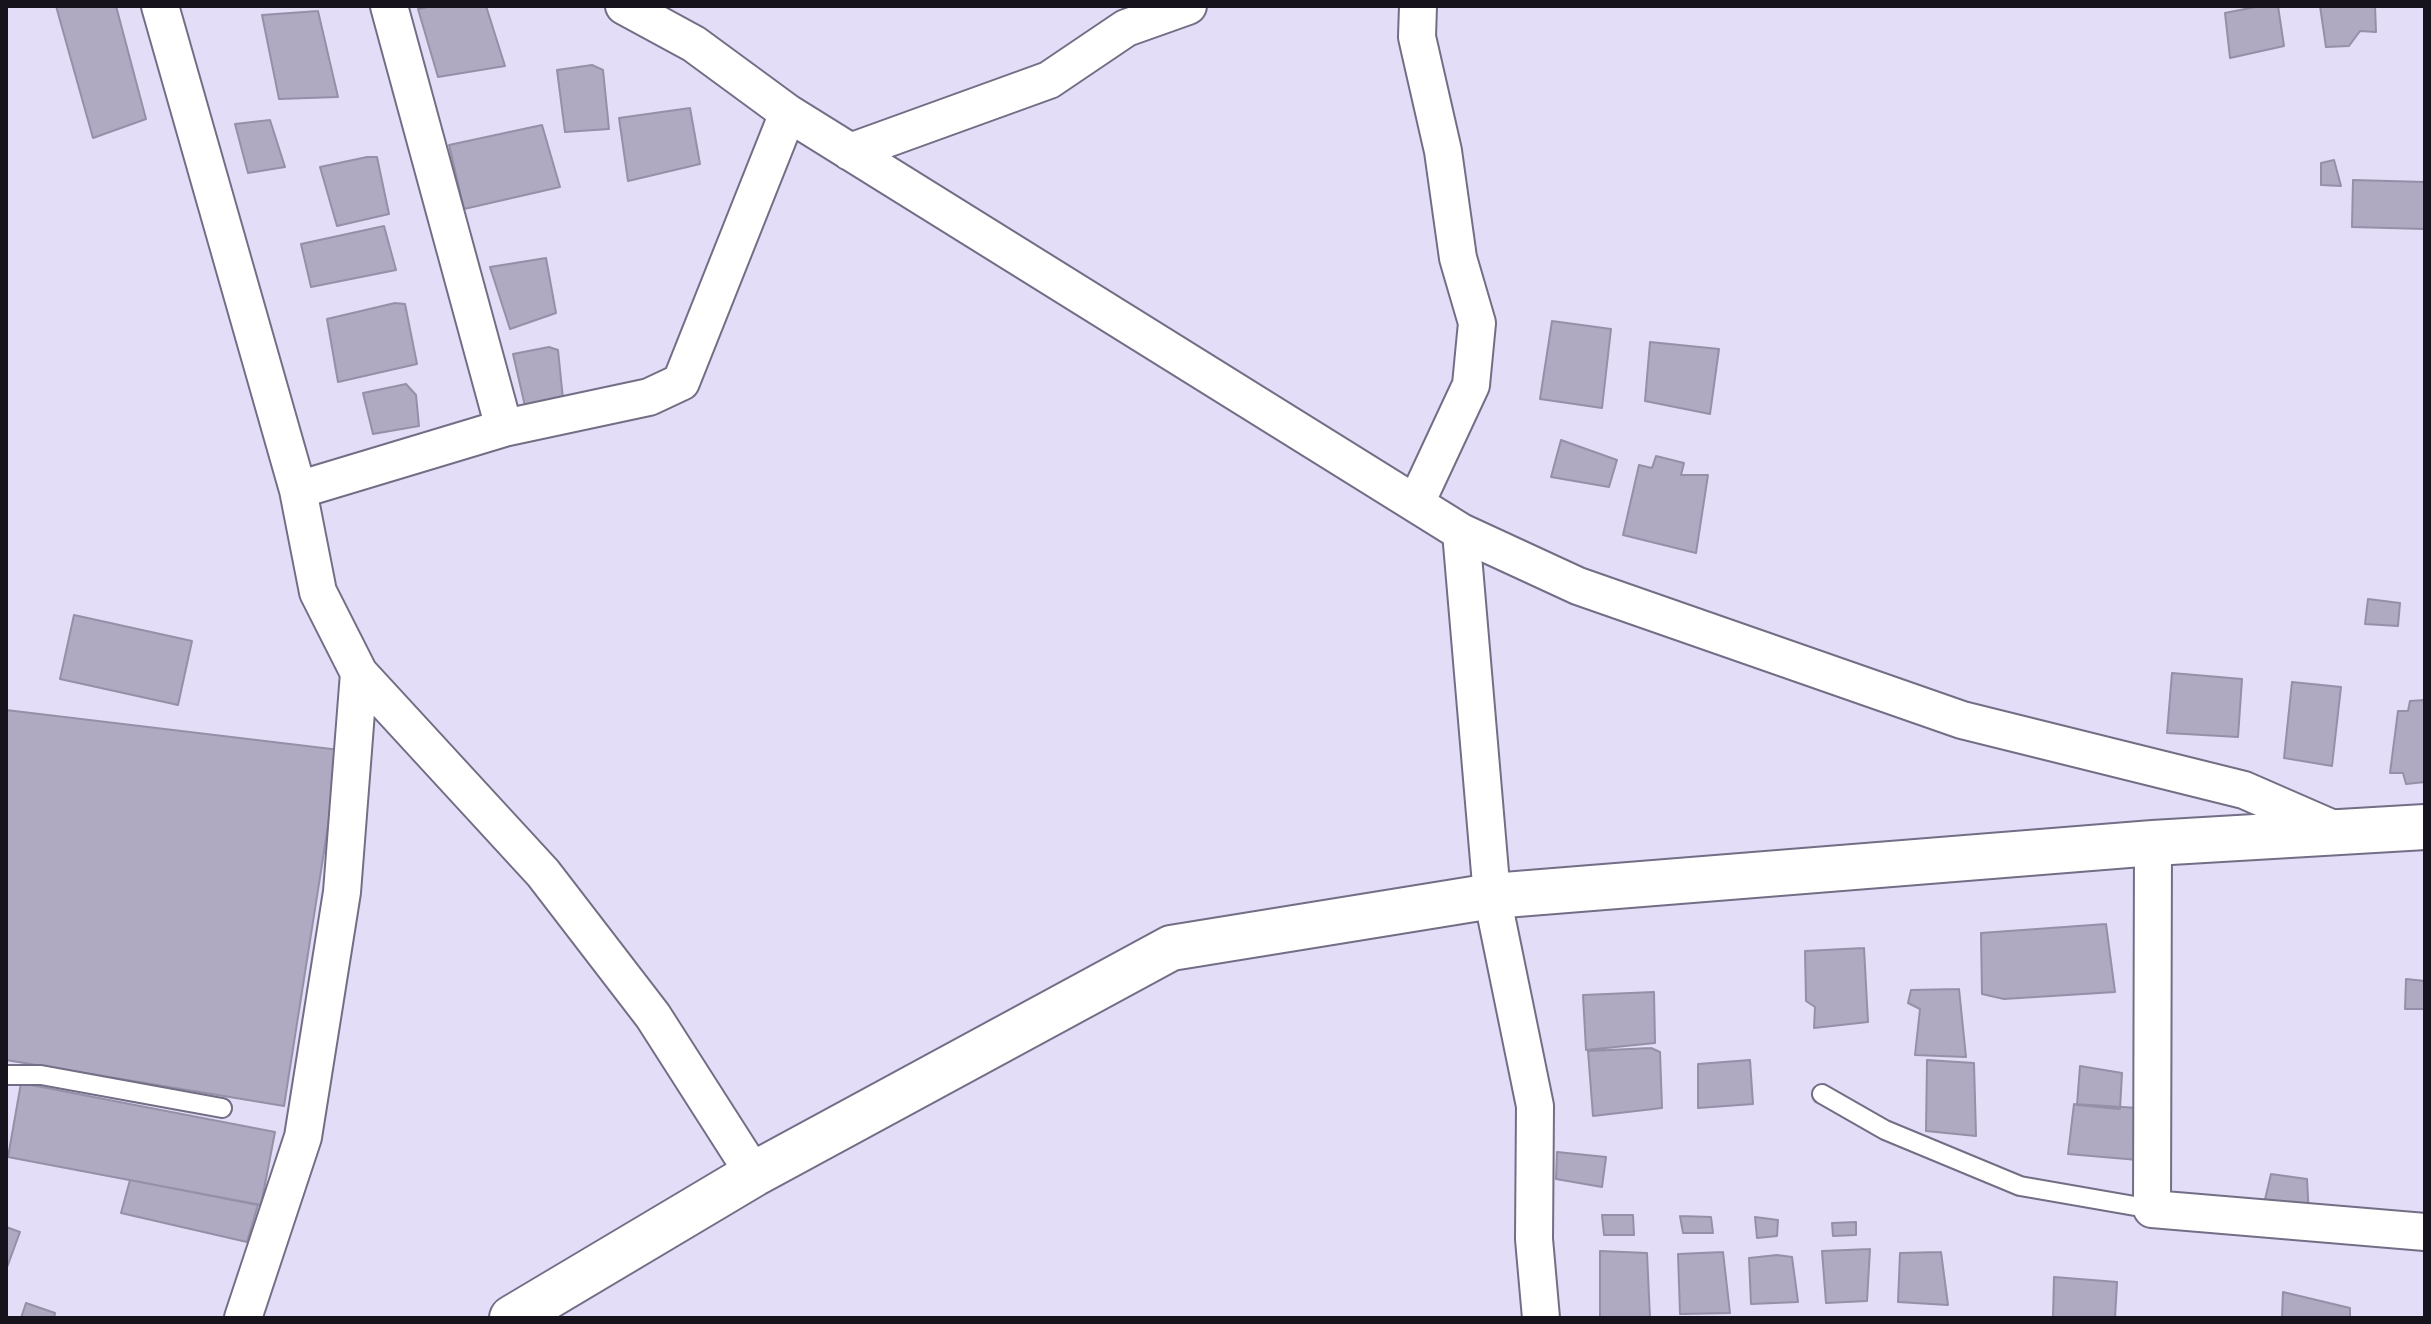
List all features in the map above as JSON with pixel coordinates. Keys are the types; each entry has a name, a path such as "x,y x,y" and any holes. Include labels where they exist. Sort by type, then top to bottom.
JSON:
{"main road":[{"path":"512,1318 754,1174 1171,948 1492,896 2153,843 2425,827"}],"street":[{"path":"160,6 298,490 318,592 359,673 543,873 653,1016 754,1174"},
{"path":"389,6 504,428"},
{"path":"624,6 694,44 788,113 1461,532 1578,586 1962,720 2244,790 2338,831"},
{"path":"850,152 1049,80 1126,28 1188,6"},
{"path":"1416,503 1471,385 1477,323 1458,258 1443,151 1417,37 1418,6"},
{"path":"298,490 504,428 649,397 681,382 788,113"},
{"path":"1461,532 1492,896 1535,1106 1534,1239 1541,1318"},
{"path":"243,1318 303,1137 342,892 359,673"},
{"path":"2153,843 2152,1209 2425,1232"}],"lane":[{"path":"6,1075 41,1075 222,1108"},
{"path":"1822,1094 1885,1130 2020,1186 2152,1209"}],"building":[{"path":"56,6 116,6 146,119 93,138"},
{"path":"486,6 505,66 438,77 418,9"},
{"path":"2278,6 2284,46 2230,58 2225,13"},
{"path":"2320,6 2375,6 2376,32 2360,31 2349,46 2326,47"},
{"path":"318,11 338,97 279,99 262,15"},
{"path":"592,65 603,70 609,129 565,132 557,70"},
{"path":"690,108 700,164 628,181 619,118"},
{"path":"270,120 285,167 248,173 235,124"},
{"path":"542,125 560,187 464,209 449,145"},
{"path":"377,157 389,214 337,226 320,167"},
{"path":"2334,160 2341,186 2321,185 2321,163"},
{"path":"2353,180 2425,182 2425,229 2352,227"},
{"path":"384,226 396,270 311,287 301,244"},
{"path":"546,258 556,313 510,329 490,267"},
{"path":"395,303 405,304 417,364 338,382 327,319"},
{"path":"1552,321 1611,329 1602,408 1540,399"},
{"path":"1650,342 1719,349 1710,414 1645,401"},
{"path":"549,347 558,350 563,399 525,406 513,354"},
{"path":"406,384 416,395 419,426 373,434 363,393"},
{"path":"1561,440 1617,460 1609,487 1551,477"},
{"path":"1656,456 1684,463 1681,475 1708,475 1696,553 1623,535 1639,465 1652,468"},
{"path":"2368,599 2400,603 2398,626 2365,624"},
{"path":"74,615 192,641 178,705 60,679"},
{"path":"2172,673 2242,679 2238,737 2167,733"},
{"path":"2292,682 2341,687 2332,766 2284,758"},
{"path":"2425,700 2425,782 2406,784 2403,773 2390,773 2398,711 2408,711 2410,701"},
{"path":"6,710 340,750 284,1106 6,1060"},
{"path":"2106,924 2115,992 2004,999 1982,994 1981,933"},
{"path":"1864,948 1868,1022 1814,1028 1815,1007 1806,1001 1805,951"},
{"path":"2406,979 2425,981 2425,1009 2405,1009"},
{"path":"1959,989 1966,1057 1915,1055 1920,1009 1908,1003 1911,990"},
{"path":"1654,992 1655,1043 1586,1050 1583,995"},
{"path":"1651,1048 1660,1052 1662,1108 1593,1116 1588,1051"},
{"path":"1750,1060 1753,1104 1698,1108 1698,1064"},
{"path":"1927,1060 1974,1063 1976,1136 1926,1131"},
{"path":"2080,1066 2122,1073 2120,1109 2077,1105"},
{"path":"21,1083 275,1132 261,1205 8,1157"},
{"path":"2074,1104 2138,1108 2138,1160 2068,1154"},
{"path":"1557,1152 1606,1157 1602,1187 1556,1179"},
{"path":"2271,1174 2307,1179 2309,1216 2263,1208"},
{"path":"130,1180 258,1205 247,1242 121,1213"},
{"path":"1602,1215 1633,1215 1634,1235 1604,1235"},
{"path":"1680,1216 1711,1217 1713,1233 1683,1233"},
{"path":"1755,1217 1778,1220 1777,1236 1757,1238"},
{"path":"1856,1222 1856,1235 1833,1236 1832,1223"},
{"path":"6,1227 20,1232 6,1270"},
{"path":"1870,1249 1867,1301 1826,1303 1822,1251"},
{"path":"1600,1251 1647,1253 1650,1318 1600,1318"},
{"path":"1723,1252 1730,1313 1680,1314 1678,1254"},
{"path":"1941,1252 1948,1305 1898,1302 1900,1253"},
{"path":"1792,1257 1798,1302 1751,1304 1749,1258"},
{"path":"2054,1277 2117,1282 2115,1318 2053,1318"},
{"path":"2283,1292 2350,1308 2350,1318 2282,1318"},
{"path":"26,1303 55,1313 54,1318 21,1318"}]}
